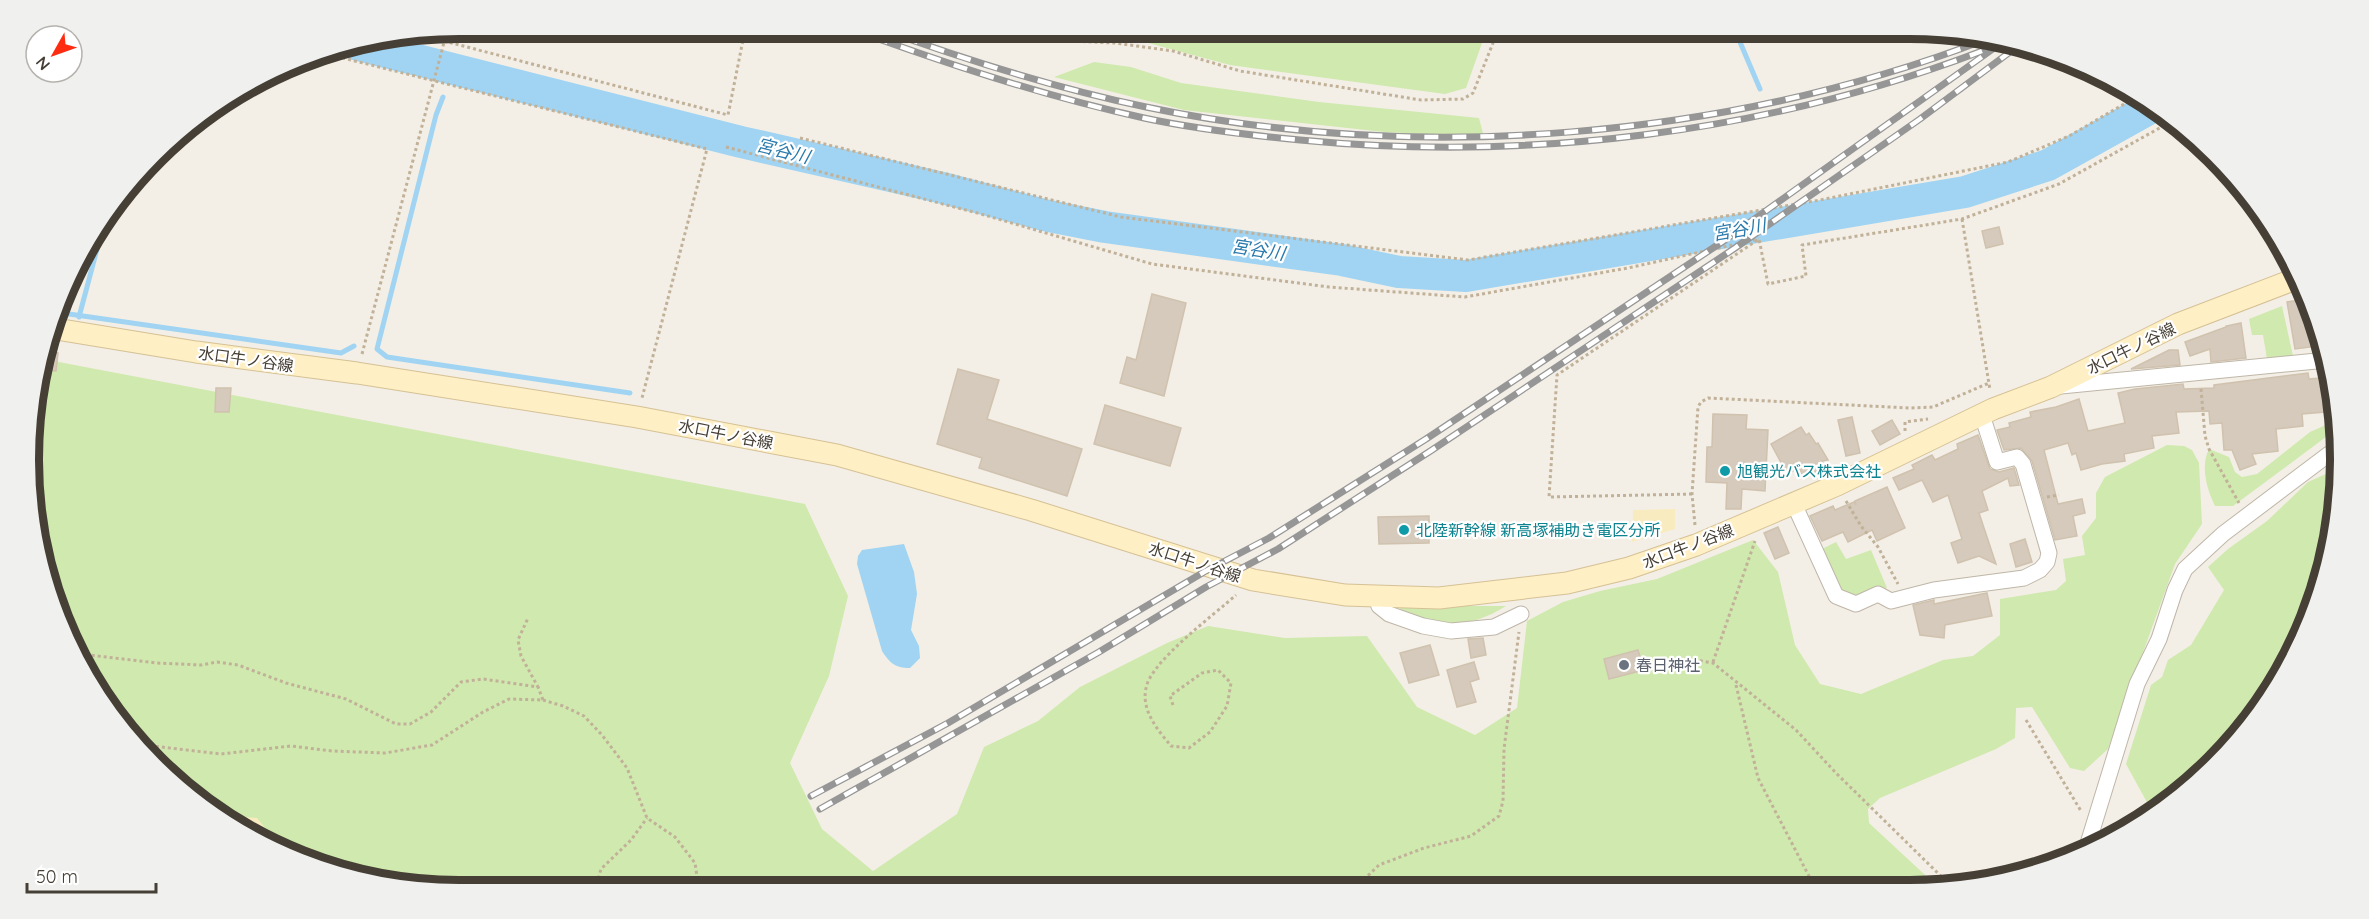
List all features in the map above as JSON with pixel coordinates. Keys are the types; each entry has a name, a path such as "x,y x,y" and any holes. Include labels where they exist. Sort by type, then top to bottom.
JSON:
{"main road":[{"name":"水口牛ノ谷線","path":"59,330 637,417 837,455 1031,510 1252,580 1345,595 1439,598 1558,584 1629,568 1696,545 1837,485 1988,412 2051,387 2178,324 2290,281"}],"street":[{"path":"2051,387 2318,361"},
{"path":"1794,504 1836,596 1856,604 1878,594 1891,601 2024,578 2040,570 2047,562 2049,553 2023,464 2017,457 1996,462 1988,412"},
{"path":"2090,839 2137,684 2159,639 2175,590 2185,569 2223,534 2330,454"},
{"path":"1376,596 1379,606 1389,614 1423,626 1451,631 1494,627 1521,614"}],"path":[{"path":"357,373 444,41 728,115 743,39"},
{"path":"1021,39 1115,43 1173,51 1240,71 1421,100 1463,99 1473,93 1495,39"},
{"path":"338,57 707,150 637,417"},
{"path":"800,138 1121,217 1468,260 1820,200 1953,175 2008,162 2069,136 2129,101"},
{"path":"1759,239 1768,284 1806,276 1802,245 1962,219 2059,184 2164,125"},
{"path":"726,147 981,214 1152,264 1329,287 1465,297 1628,268 1759,239"},
{"path":"1962,219 1989,383 1988,412"},
{"path":"1692,495 1549,497 1557,375 1759,239"},
{"path":"2200,372 2205,436 2209,449 2247,518"},
{"path":"1696,545 1692,495 1698,407 1708,398 1911,408 1933,407 1989,383"},
{"path":"1837,485 1861,526 1878,547 1904,597"},
{"path":"1713,663 1764,517"},
{"path":"1173,705 1170,696 1202,673 1218,670 1231,683 1227,706 1210,732 1189,748 1171,746 1158,730 1146,709 1146,687 1166,655 1252,580"},
{"path":"1363,880 1379,865 1424,848 1471,836 1499,816 1503,801 1504,749 1521,614"},
{"path":"528,618 518,640 521,656 543,700"},
{"path":"87,654 156,663 201,665 217,662 238,665 286,683 346,699 396,724 410,724 431,712 461,682 483,679 538,687"},
{"path":"1670,660 1691,659 1713,663 1796,730 1836,773 1943,878"},
{"path":"1735,683 1758,778 1811,880"},
{"path":"151,746 221,754 291,746 332,751 385,753 432,745 483,712 509,699 543,700 584,716 602,735 627,768 647,818 675,837 695,863 698,880"},
{"path":"2026,720 2093,831"},
{"path":"598,880 601,869 631,840 647,818"}],"green space":[{"path":"1133,39 1483,39 1466,88 1445,94 1230,65"},
{"path":"1094,62 1131,67 1181,83 1319,102 1479,118 1484,137 1384,132 1184,110 1054,77"},
{"path":"2282,306 2293,356 2267,359 2263,335 2252,335 2249,319"},
{"path":"51,360 805,504 848,596 829,676 790,763 822,829 873,871 957,814 984,747 1038,721 1080,687 1167,643 1208,626 1285,638 1367,636 1417,707 1475,735 1517,708 1527,621 1563,602 1600,591 1657,579 1753,540 1778,572 1795,645 1820,684 1861,694 1943,660 1973,656 2000,635 2000,599 2056,590 2066,581 2063,559 2085,555 2082,536 2096,518 2096,493 2105,477 2167,445 2184,446 2192,450 2199,463 2202,524 2175,564 2108,749 2084,771 2070,768 2032,707 2016,708 2015,738 1996,749 1880,798 1868,809 1869,823 1930,879 460,880 405,876 351,866 324,858 274,837 249,824 204,793 182,776 143,737 95,670 61,595 47,542 43,514 39,460 40,432"},
{"path":"2328,424 2329,435 2233,506 2215,506 2209,493 2205,470 2209,449 2229,457 2235,472 2242,477 2257,474 2310,432"},
{"path":"2330,472 2326,514 2316,568 2308,595 2287,645 2259,693 2226,737 2187,776 2148,805 2126,764 2151,685 2162,677 2168,660 2191,645 2224,590 2208,567 2228,549 2267,521 2308,482"},
{"path":"1836,542 1846,559 1871,550 1887,588 1854,599 1839,594 1820,550"},
{"path":"1397,606 1506,606 1466,623 1437,624 1423,621"}],"sand":[{"path":"1675,509 1675,529 1632,542 1633,510"},
{"path":"237,816 257,818 267,833"}],"water":[{"path":"904,544 914,572 917,594 911,630 919,646 920,658 910,668 893,664 882,651 857,564 862,550"}],"building":[{"path":"1999,227 2003,244 1986,248 1982,231"},
{"path":"1152,294 1186,303 1164,396 1120,383 1127,357 1136,360"},
{"path":"2299,300 2315,346 2295,349 2287,302"},
{"path":"2241,323 2246,358 2211,362 2210,349 2190,356 2185,342 2226,326"},
{"path":"2169,350 2178,350 2180,365 2131,369"},
{"path":"53,352 58,353 56,371 49,370"},
{"path":"958,369 999,380 987,419 1082,449 1067,496 979,468 982,458 937,444"},
{"path":"2308,373 2309,379 2320,378 2321,384 2323,384 2327,412 2302,414 2303,426 2276,429 2278,451 2252,454 2256,464 2240,470 2232,450 2224,450 2222,423 2210,424 2209,411 2176,412 2179,433 2152,436 2154,448 2124,454 2125,461 2081,470 2076,453 2072,455 2068,443 2044,450 2058,504 2082,499 2085,513 2073,516 2077,536 2055,540 2032,461 2021,448 2004,450 1997,430 2010,427 2009,423 2031,417 2030,412 2056,407 2079,399 2088,431 2125,423 2118,393 2183,384 2184,389 2214,388 2214,385"},
{"path":"216,388 231,388 229,412 215,412"},
{"path":"1105,405 1181,428 1170,466 1094,444"},
{"path":"1713,414 1747,415 1746,429 1768,430 1765,491 1742,489 1741,509 1726,509 1727,483 1706,482 1707,447 1712,447"},
{"path":"1852,417 1860,453 1846,456 1838,420"},
{"path":"1892,420 1900,434 1880,445 1872,431"},
{"path":"1801,427 1806,435 1809,433 1816,444 1818,443 1828,460 1822,461 1826,468 1803,478 1799,468 1789,473 1787,469 1785,470 1771,444"},
{"path":"1978,435 1990,469 1999,472 2014,468 2019,485 2010,486 2008,478 1982,491 1988,510 1979,513 1996,564 1979,556 1958,563 1951,543 1962,539 1948,495 1933,502 1922,480 1899,490 1893,478 1914,469 1912,465 1932,455 1935,460 1958,449 1957,444"},
{"path":"1887,487 1905,528 1877,541 1872,530 1848,542 1843,532 1822,541 1810,516 1833,506 1835,510 1854,502 1856,505 1855,501"},
{"name":"北陸新幹線 新高塚補助き電区分所","path":"1429,516 1429,543 1379,544 1378,517"},
{"path":"1778,527 1789,553 1775,559 1764,533"},
{"path":"2025,539 2032,562 2016,567 2010,544"},
{"path":"1987,593 1992,616 1945,625 1944,638 1920,635 1913,605 1934,600 1934,604"},
{"path":"1483,638 1486,655 1471,658 1468,639"},
{"path":"1430,645 1439,675 1409,683 1400,653"},
{"name":"春日神社","path":"1638,650 1644,670 1609,679 1604,659"},
{"path":"1474,662 1479,679 1470,682 1476,702 1457,707 1447,670"}],"waterway":[{"path":"1739,39 1760,89"},
{"name":"宮谷川","path":"371,48 741,142 943,188 1044,215 1105,227 1342,260 1399,272 1466,276 1965,192 2048,165 2145,111"},
{"path":"443,97 436,115 377,349 387,357 630,393"},
{"path":"79,317 99,244"},
{"path":"65,313 341,353 354,346"}],"railway":[{"path":"879,39 995,78 1069,100 1144,118 1202,128 1300,140 1387,146 1474,147 1560,143 1647,134 1732,121 1817,103 1900,79 1982,51"},
{"path":"910,39 1011,72 1146,107 1250,125 1356,134 1464,137 1571,132 1678,119 1784,100 1887,73 1972,44"},
{"path":"811,796 948,723 1204,572 1269,538 1426,439 1725,240 1995,48"},
{"path":"820,809 1099,652 1206,587 1278,549 1432,450 1735,248 1920,119 2011,51"}],"place":[{"name":"旭観光バス株式会社","path":"1725,471"},
{"name":"北陸新幹線 新高塚補助き電区分所","path":"1404,530"},
{"name":"春日神社","path":"1624,665"}]}
